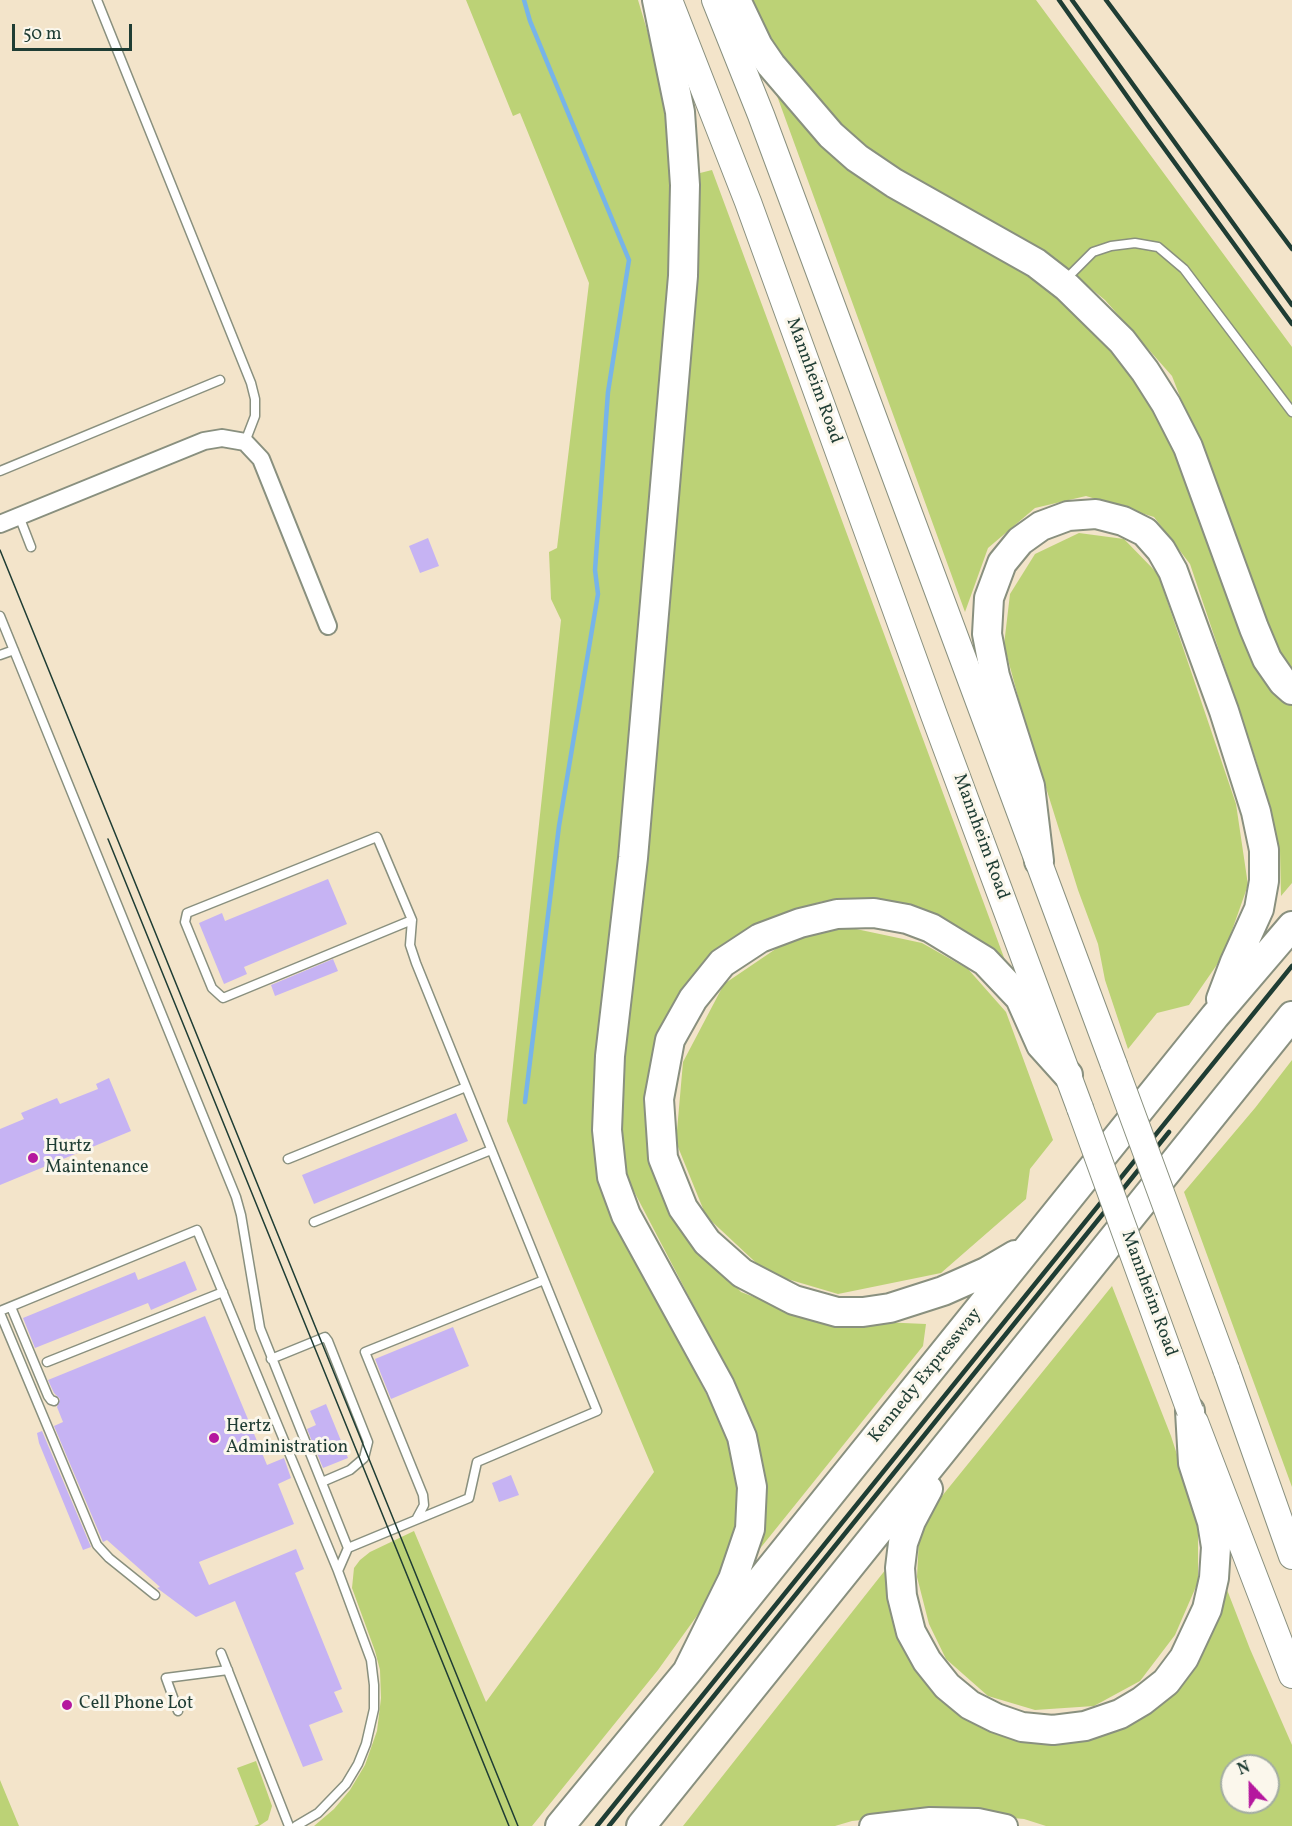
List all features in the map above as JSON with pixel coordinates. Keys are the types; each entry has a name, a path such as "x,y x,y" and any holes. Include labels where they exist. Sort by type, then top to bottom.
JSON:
{"highway":[{"path":"657,0 680,112 685,186 683,276 633,858 610,1056 607,1130 612,1177 626,1215 720,1386 742,1437 752,1486 750,1529 733,1579 687,1672"},
{"path":"736,0 758,46 771,65 831,135 858,158 894,183 1036,263 1062,284 1122,341 1166,404 1188,447 1267,659 1283,682 1292,690"},
{"path":"1039,861 1030,786 995,676 988,644 989,598 1002,563 1020,541 1041,526 1068,516 1096,514 1123,521 1145,532 1161,550 1173,571 1224,711 1256,812 1264,850 1264,881 1259,909 1235,962 1215,1016"},
{"path":"1044,1230 1016,1254 994,1268 943,1292 891,1308 863,1312 837,1312 794,1300 742,1273 707,1242 683,1208 663,1158 659,1099 670,1041 693,999 722,963 760,938 800,922 837,914 874,913 907,919 931,928 985,961 1020,998 1041,1045 1068,1075"},
{"name":"Kennedy Expressway","path":"561,1826 1215,1016 1292,926"},
{"path":"641,1826 1292,1016"},
{"path":"1011,1365 924,1494 907,1532 900,1568 902,1596 911,1632 927,1661 947,1686 970,1705 996,1719 1022,1728 1053,1730 1085,1726 1120,1714 1142,1701 1166,1682 1188,1650 1207,1609 1214,1578 1216,1547 1212,1522 1192,1462 1190,1411"}],"main road":[{"name":"Mannheim Road","path":"669,0 748,202 1190,1411 1292,1675"},
{"path":"715,0 770,138 1039,861 1226,1369 1292,1556"}],"street":[{"path":"0,524 204,441 222,438 245,442 261,459 328,626"},
{"path":"871,1826 930,1819 978,1820 1006,1826"}],"lane":[{"path":"97,0 251,383 255,399 255,416 245,442"},
{"path":"1062,284 1093,252 1111,246 1135,243 1158,247 1184,269 1292,412"},
{"path":"0,471 220,380"},
{"path":"19,516 31,547"},
{"path":"0,616 236,1197 260,1328 348,1548"},
{"path":"0,655 14,650"},
{"path":"338,1571 348,1548 469,1498 477,1462 597,1411 410,945 412,920 377,837 187,913 185,922 212,988 223,998 412,920"},
{"path":"288,1159 466,1087"},
{"path":"314,1222 491,1150"},
{"path":"154,1595 96,1545 0,1312 197,1230 338,1571 371,1660 374,1709 362,1754 346,1784 318,1812 296,1826"},
{"path":"417,1518 424,1505 423,1495 366,1352 544,1280"},
{"path":"47,1362 223,1292"},
{"path":"11,1306 48,1396 54,1401"},
{"path":"271,1359 325,1338 328,1341 368,1442 364,1458 350,1470 321,1482"},
{"path":"221,1653 290,1826"},
{"path":"178,1711 166,1678 228,1670"}],"green space":[{"path":"466,0 638,0 659,70 671,162 671,249 663,388 627,785 595,1080 593,1138 606,1197 620,1228 728,1436 738,1487 734,1541 709,1599 658,1670 532,1826 314,1826 334,1809 350,1790 365,1765 377,1731 381,1698 380,1670 352,1588 354,1568 360,1560 370,1552 414,1531 486,1702 654,1472 507,1121 561,620 551,599 549,552 557,548 589,283 520,113 513,116"},
{"path":"746,0 1036,0 1292,347 1292,670 1287,666 1276,644 1172,376 1105,300 1050,255 915,179 840,125 771,47"},
{"path":"776,93 814,135 952,228 1068,301 1139,379 1182,468 1242,635 1260,675 1292,704 1292,883 1281,896 1280,851 1257,763 1190,564 1154,517 1086,496 1035,508 988,548 965,612"},
{"path":"712,170 1006,963 939,915 884,902 823,901 767,919 711,955 668,1012 645,1097 654,1173 689,1237 741,1292 812,1319 926,1324 923,1346 758,1551 764,1495 757,1440 734,1383 626,1176 618,1116 625,1022 668,632 691,336 700,173"},
{"path":"1079,533 1124,539 1158,574 1236,804 1248,885 1223,956 1189,1005 1157,1013 1128,1049 1105,980 1098,944 1078,890 1022,711 1004,645 1010,594 1035,554"},
{"path":"842,926 922,943 968,969 1006,1012 1053,1140 1030,1169 1026,1199 941,1273 838,1294 767,1273 706,1216 676,1142 683,1062 724,984 783,944"},
{"path":"1292,1060 1292,1487 1184,1192"},
{"path":"1112,1286 1171,1436 1198,1520 1198,1582 1175,1635 1140,1681 1094,1706 1035,1710 988,1696 946,1659 929,1624 917,1577 919,1538 938,1501"},
{"path":"890,1564 889,1596 895,1627 912,1663 936,1696 971,1722 1015,1737 1149,1707 1224,1582 1250,1649 1292,1745 1292,1826 1046,1826 1024,1819 970,1814 924,1814 852,1821 835,1826 683,1826"},
{"path":"256,1761 272,1806 268,1820 259,1826 254,1826 259,1824 237,1768"},
{"path":"0,1780 19,1826 0,1826"}],"building":[{"path":"428,538 439,566 420,573 409,546"},
{"path":"328,879 347,924 244,967 247,974 224,984 199,923 222,913 225,921"},
{"path":"333,959 338,971 275,996 271,985"},
{"name":"Hurtz Maintenance","path":"109,1078 131,1131 0,1185 0,1129 24,1119 21,1113 57,1098 60,1104 98,1089 96,1084"},
{"path":"456,1113 468,1141 314,1204 302,1175"},
{"path":"185,1261 197,1290 151,1310 148,1303 35,1348 23,1318 135,1272 138,1280"},
{"path":"205,1316 267,1465 284,1458 291,1478 278,1484 294,1524 199,1562 209,1585 296,1549 304,1569 295,1573 342,1689 334,1692 343,1712 309,1725 323,1760 303,1767 235,1601 196,1617 157,1588 160,1587 107,1540 103,1542 54,1426 63,1422 57,1407 60,1399 54,1393 48,1380"},
{"path":"453,1327 469,1366 391,1399 375,1359"},
{"path":"326,1404 348,1458 323,1468 307,1429 316,1425 310,1411"},
{"path":"42,1431 91,1547 83,1550 39,1443 37,1433"},
{"path":"511,1475 519,1495 499,1502 492,1483"}],"waterway":[{"path":"524,0 530,21 629,260 608,392 595,570 598,594 559,826 525,1102"}],"tram line":[{"path":"0,550 518,1826"},
{"path":"108,839 509,1826"}],"railway":[{"path":"1059,0 1292,324"},
{"path":"1072,0 1292,305"},
{"path":"1106,0 1292,249"},
{"path":"597,1826 1292,966"},
{"path":"609,1826 1169,1132"}],"place":[{"name":"Hurtz Maintenance","path":"33,1158"},
{"name":"Hertz Administration","path":"214,1438"},
{"name":"Cell Phone Lot","path":"67,1705"}]}
